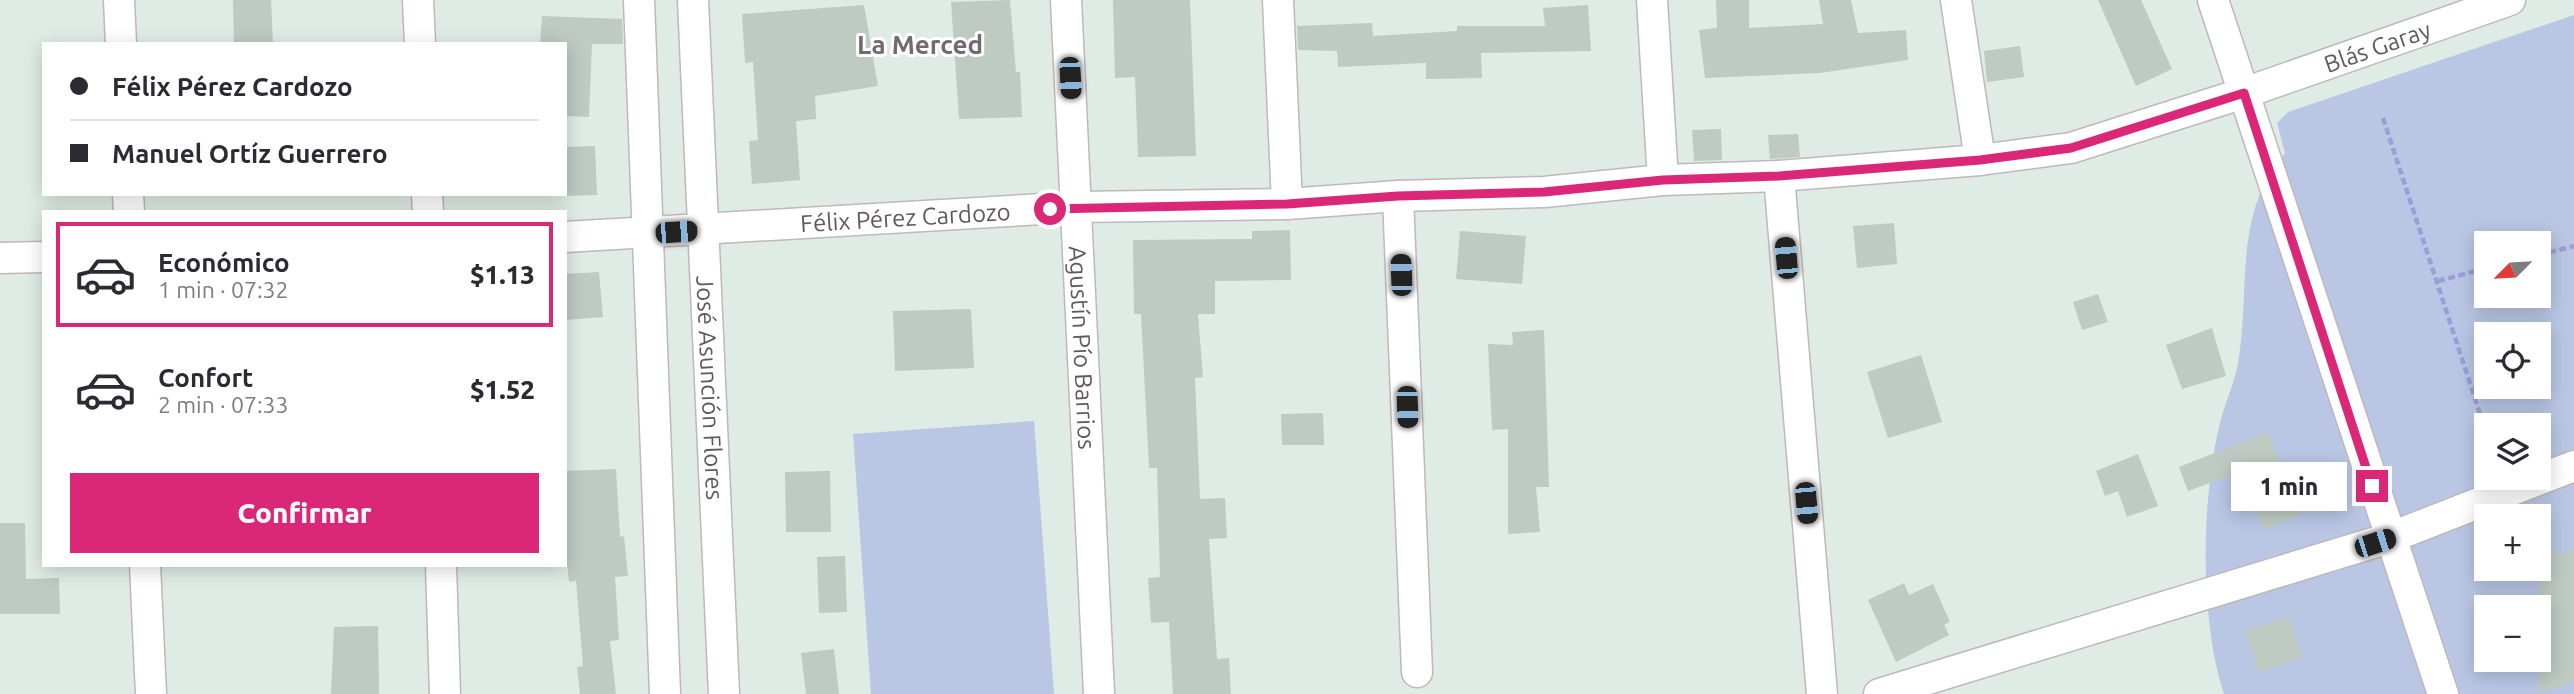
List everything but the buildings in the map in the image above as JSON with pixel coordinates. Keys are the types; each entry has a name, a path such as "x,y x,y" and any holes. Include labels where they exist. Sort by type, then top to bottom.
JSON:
{"street":[{"path":"119,0 121,42"},
{"path":"418,0 420,42"},
{"path":"639,0 665,694"},
{"name":"José Asunción Flores","path":"693,0 724,694"},
{"name":"Agustín Pío Barrios","path":"1066,0 1099,694"},
{"path":"1278,0 1287,204"},
{"path":"1652,0 1663,180"},
{"path":"1956,0 1980,160"},
{"path":"2213,0 2389,538 2443,694"},
{"name":"Blás Garay","path":"2244,93 2510,0"},
{"name":"Félix Pérez Cardozo","path":"567,237 1077,207 1287,204 1398,196 1544,192 1663,180 1779,176 1980,160 2071,148 2244,93"},
{"path":"1779,176 1822,694"},
{"path":"1398,196 1417,672"},
{"path":"0,258 42,257"},
{"path":"1879,694 2389,538 2574,466"},
{"path":"145,567 151,694"},
{"path":"441,567 445,694"}],"path":[{"path":"2383,118 2480,413"},
{"path":"2552,252 2574,246"},
{"path":"2438,281 2474,271"}],"shaded area":[{"path":"2574,15 2574,694 2224,694 2210,630 2207,594 2210,484 2221,419 2238,363 2250,227 2268,177 2285,153 2277,123 2288,112"},
{"path":"1034,421 1054,694 871,694 853,434"}],"district":[{"name":"La Merced","path":"920,44"}],"route":[{"path":"1050,209 1287,204 1398,196 1544,192 1663,180 1779,176 1980,160 2071,148 2244,93 2372,486"}]}
